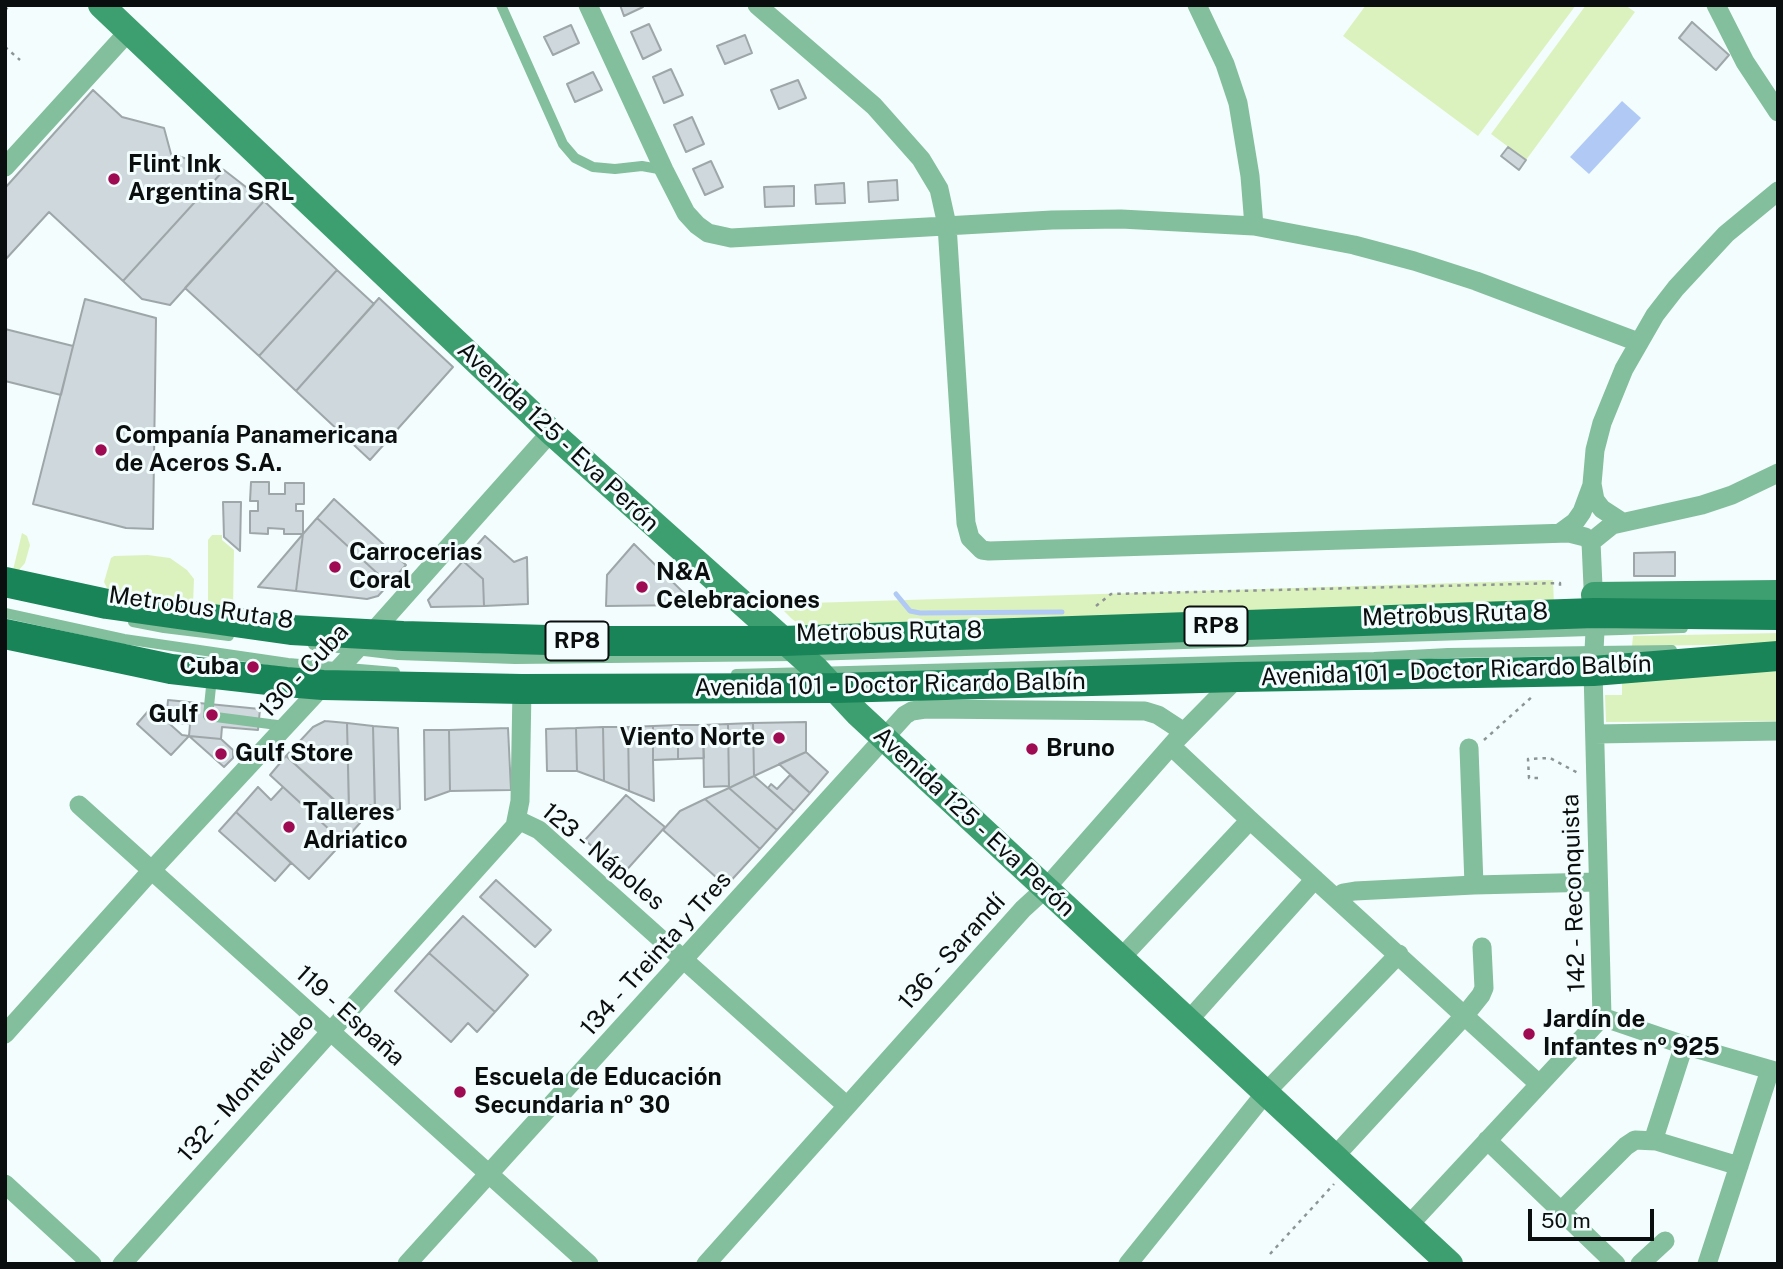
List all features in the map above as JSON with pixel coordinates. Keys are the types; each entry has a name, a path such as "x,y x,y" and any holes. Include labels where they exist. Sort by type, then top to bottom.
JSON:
{"main road":[{"name":"Avenida 101 - Doctor Ricardo Balbín","path":"5,582 172,615 363,642 585,641 808,664 1238,677 1560,672 1594,661 1775,656"},
{"name":"Avenida 101 - Doctor Ricardo Balbín","path":"5,634 172,669 212,674 330,676 522,690 808,664 1594,613 1778,617"}],"street":[{"name":"Avenida 125 - Eva Perón","path":"101,5 551,432 808,664 1120,959 1266,1091 1450,1264"},
{"path":"588,5 686,213 697,225 718,236 748,237 947,225 1121,219 1254,226 1354,245 1414,261 1476,281 1639,342"},
{"path":"757,5 874,106 904,138 933,176 939,189 947,225 966,523 970,538 982,550 1560,533 1578,534 1591,542 1612,525 1702,505 1732,495 1778,473"},
{"path":"1197,5 1225,64 1237,103 1250,176 1254,226"},
{"path":"1716,5 1745,62 1778,112"},
{"path":"5,167 128,31"},
{"path":"1560,533 1575,522 1582,512 1592,484 1595,450 1602,423 1624,369 1655,315 1699,261 1726,234 1778,191"},
{"name":"130 - Cuba","path":"5,1034 551,432"},
{"path":"1592,484 1595,500 1602,509 1622,522"},
{"name":"142 - Reconquista","path":"1409,1225 1602,1017 1591,542"},
{"path":"1594,613 1778,593"},
{"name":"136 - Sarandí","path":"706,1264 1177,739 1238,677"},
{"name":"123 - Nápoles","path":"522,690 518,820 540,830 847,1106"},
{"name":"134 - Treinta y Tres","path":"407,1264 912,710 1145,711 1158,715 1250,820 1539,1084"},
{"path":"1595,734 1778,731"},
{"path":"1469,751 1474,885"},
{"name":"119 - España","path":"79,804 589,1264"},
{"name":"132 - Montevideo","path":"122,1264 512,830 518,820"},
{"path":"1120,959 1250,820"},
{"path":"1188,1021 1315,879"},
{"path":"1337,898 1343,893 1355,891 1598,882"},
{"path":"1342,1162 1481,995 1484,988 1482,947"},
{"path":"1128,1264 1266,1091 1399,954"},
{"path":"1602,1017 1684,1045 1774,1071 1707,1264"},
{"path":"1656,1141 1655,1135 1684,1045"},
{"path":"1487,1140 1616,1264"},
{"path":"1561,1211 1635,1140 1656,1141 1739,1166"},
{"path":"5,1184 92,1264"},
{"path":"1640,1264 1665,1241"}],"lane":[{"path":"501,5 563,144 575,158 593,167 615,169 642,166 664,170"},
{"name":"Metrobus Ruta 8","path":"5,613 124,639 288,663 330,676 409,673"},
{"name":"Metrobus Ruta 8","path":"118,619 236,637"},
{"name":"Metrobus Ruta 8","path":"304,644 363,642"},
{"name":"Metrobus Ruta 8","path":"724,674 808,664 1374,657 1448,653 1594,661 1685,651"},
{"path":"1698,652 1775,656"},
{"path":"212,674 208,716 286,726"}],"path":[{"path":"5,10 10,5"},
{"path":"5,47 20,61"},
{"path":"1469,751 1560,672"},
{"path":"1538,778 1529,778 1528,759 1549,758 1580,774 1595,776"},
{"path":"1270,1254 1342,1162"}],"green space":[{"path":"1366,5 1576,5 1478,136 1343,36"},
{"path":"1586,5 1625,5 1635,12 1526,160 1491,134"},
{"path":"22,533 27,536 30,545 25,563 19,570 13,570"},
{"path":"212,535 222,535 222,540 234,550 233,609 208,608 208,540"},
{"path":"148,555 170,558 187,570 194,579 193,604 109,592 104,582 111,558"},
{"path":"1553,580 1554,605 805,628 777,604"},
{"path":"1778,633 1778,644 1632,646 1633,636"},
{"path":"1778,671 1778,721 1606,722 1605,695 1622,695 1622,679"}],"water":[{"path":"1622,101 1641,118 1589,174 1570,157"}],"building":[{"path":"620,5 642,5 643,7 624,16"},
{"path":"1692,22 1729,55 1716,70 1679,38"},
{"path":"649,24 661,50 643,59 631,32"},
{"path":"571,25 579,43 553,55 544,37"},
{"path":"745,35 752,53 725,64 717,46"},
{"path":"671,69 683,95 664,103 653,77"},
{"path":"593,72 602,90 575,102 567,84"},
{"path":"798,80 806,98 779,109 771,90"},
{"name":"Flint Ink Argentina SRL","path":"93,90 122,117 164,128 171,154 224,170 123,281 49,212 5,260 5,188"},
{"path":"692,117 704,144 686,152 674,125"},
{"path":"1508,147 1526,160 1519,170 1501,156"},
{"path":"711,161 723,187 705,195 693,169"},
{"path":"224,170 264,201 170,305 142,299 123,281"},
{"path":"897,180 898,200 869,202 868,182"},
{"path":"844,183 845,203 816,204 815,185"},
{"path":"794,186 794,206 765,207 764,187"},
{"path":"264,201 337,270 259,356 185,288"},
{"path":"337,270 374,304 296,391 259,356"},
{"path":"379,298 453,367 370,460 296,391"},
{"name":"Companía Panamericana de Aceros S.A.","path":"85,299 156,318 153,529 126,528 33,504"},
{"path":"5,329 73,346 61,395 5,381"},
{"path":"251,482 269,482 269,494 285,494 285,483 304,483 304,504 296,504 296,511 303,511 303,534 284,534 284,529 268,528 268,534 250,533 250,511 258,511 258,501 250,501"},
{"path":"334,499 406,565 389,584 317,518"},
{"path":"223,502 241,502 240,551 224,537"},
{"name":"Carrocerias Coral","path":"317,518 389,584 378,596 367,599 296,591 303,534"},
{"path":"303,534 296,591 258,587"},
{"path":"485,536 514,562 527,557 528,604 484,606 483,579 463,561"},
{"name":"N&A Celebraciones","path":"634,544 690,599 690,605 606,606 607,575"},
{"path":"1675,552 1675,576 1634,576 1634,553"},
{"path":"463,561 483,579 484,606 431,607 428,600"},
{"path":"168,700 260,709 258,730 222,727 221,739 189,736 190,724 166,722"},
{"path":"156,702 168,713 163,718 182,735 189,736 171,755 137,724"},
{"path":"325,721 347,723 349,814 286,756 313,727"},
{"name":"Viento Norte","path":"806,722 806,752 754,776 753,723"},
{"path":"347,723 373,726 375,805 349,806"},
{"path":"753,723 754,776 729,788 728,724"},
{"path":"728,724 729,786 704,787 703,725"},
{"path":"678,725 703,725 704,758 678,759"},
{"path":"678,725 678,759 653,760 653,726"},
{"path":"373,726 398,728 400,809 375,818"},
{"path":"653,726 654,801 629,791 628,727"},
{"path":"603,727 604,781 577,771 576,728"},
{"path":"603,727 628,727 629,791 604,781"},
{"path":"508,728 511,790 450,791 449,730"},
{"path":"576,728 577,771 547,771 546,729"},
{"path":"424,730 449,730 450,791 425,800"},
{"name":"Gulf Store","path":"189,736 221,739 233,750 233,758 224,767"},
{"path":"806,752 828,772 810,793 779,764"},
{"path":"286,756 360,823 343,842 270,775"},
{"path":"790,775 810,793 794,811 768,788 771,784 777,789"},
{"path":"754,776 794,811 777,830 729,788"},
{"name":"Talleres Adriatico","path":"258,787 271,800 283,787 343,842 309,879 236,812"},
{"path":"729,788 777,830 760,849 705,799"},
{"path":"626,795 665,827 623,874 585,840"},
{"path":"705,799 760,849 726,886 663,830 680,811"},
{"path":"236,812 291,863 275,881 219,831"},
{"path":"496,880 551,930 535,947 480,897"},
{"path":"463,916 528,975 495,1012 429,953"},
{"path":"429,953 495,1012 477,1032 468,1023 451,1042 395,991"}],"waterway":[{"path":"896,594 910,611 920,613 1062,612"}],"place":[{"name":"Flint Ink Argentina SRL","path":"114,179"},
{"name":"Companía Panamericana de Aceros S.A.","path":"101,450"},
{"name":"Carrocerias Coral","path":"335,567"},
{"name":"N&A Celebraciones","path":"642,587"},
{"name":"Cuba","path":"253,667"},
{"name":"Gulf","path":"212,715"},
{"name":"Viento Norte","path":"779,738"},
{"name":"Bruno","path":"1032,749"},
{"name":"Gulf Store","path":"221,754"},
{"name":"Talleres Adriatico","path":"289,827"},
{"name":"Jardín de Infantes nº 925","path":"1529,1034"},
{"name":"Escuela de Educación Secundaria nº 30","path":"460,1092"}]}
